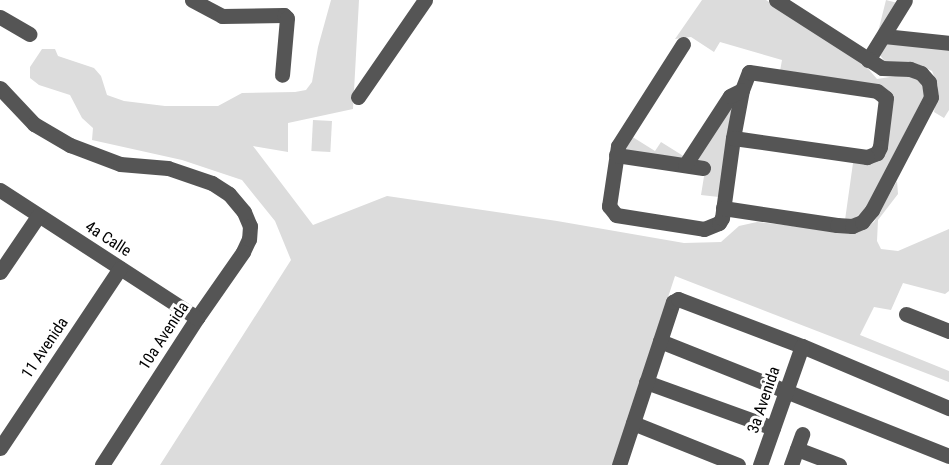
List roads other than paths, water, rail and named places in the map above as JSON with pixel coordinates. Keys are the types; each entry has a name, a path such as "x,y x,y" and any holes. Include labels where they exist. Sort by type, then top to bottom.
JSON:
{"street":[{"path":"192,0 216,6 232,17 284,15 287,18 282,75"},
{"path":"407,26 412,0"},
{"path":"358,97 425,0"},
{"path":"723,208 846,226 865,219 928,105 932,93 929,81 918,71 883,69 776,0"},
{"path":"868,60 904,0"},
{"path":"0,17 29,34"},
{"path":"884,36 949,43"},
{"path":"683,44 618,146 609,206 616,216 709,229 721,221 733,138 742,90 749,72 879,92 887,102 880,147 874,155 859,158 733,138"},
{"name":"10a Avenida","path":"0,88 34,124 70,145 120,164 168,168 212,183 229,194 244,212 250,226 249,239 243,252 196,318 102,465"},
{"path":"685,165 730,96 742,90"},
{"path":"616,155 703,168"},
{"name":"4a Calle","path":"0,190 196,318"},
{"path":"0,272 38,216"},
{"name":"11 Avenida","path":"0,448 120,268"},
{"path":"620,465 673,302 678,299 802,346 949,408"},
{"path":"906,314 949,331"},
{"path":"660,340 949,456"},
{"name":"3a Avenida","path":"760,465 802,346"},
{"path":"646,382 773,428"},
{"path":"633,423 738,465"},
{"path":"791,465 802,434"},
{"path":"797,449 839,465"}]}
